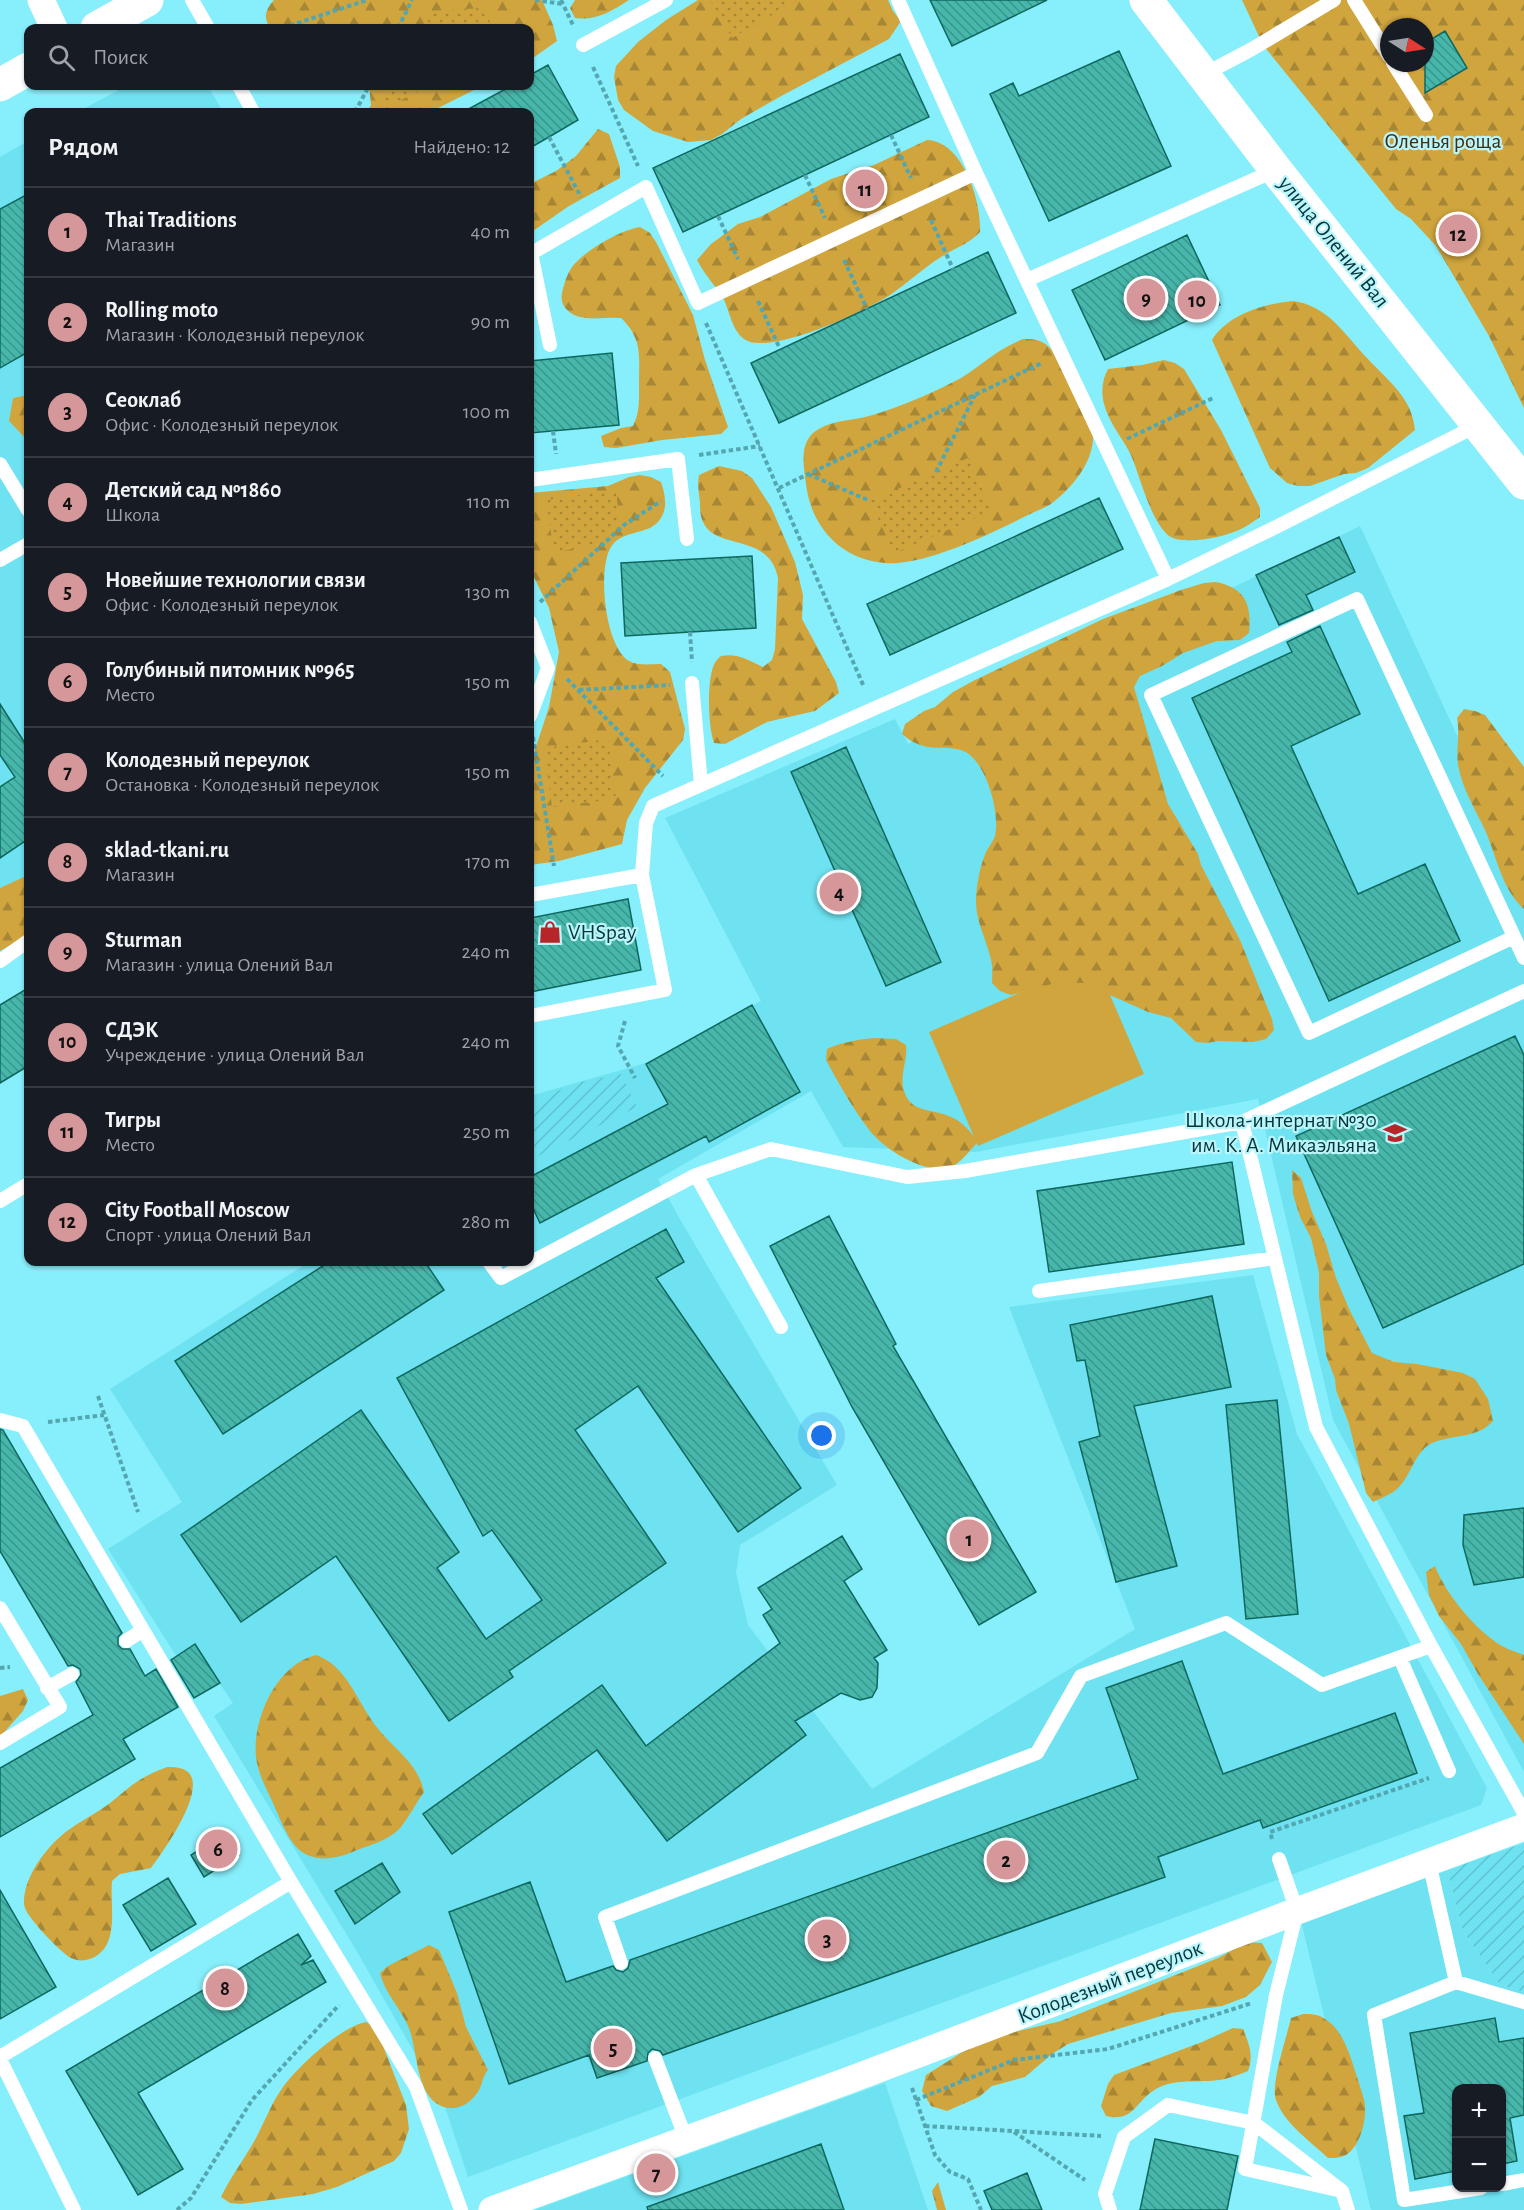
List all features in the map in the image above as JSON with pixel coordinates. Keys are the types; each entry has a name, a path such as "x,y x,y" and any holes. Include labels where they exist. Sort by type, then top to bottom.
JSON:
{"main road":[{"path":"104,24 147,0"},
{"name":"улица Олений Вал","path":"1146,0 1276,170 1524,483"},
{"path":"0,86 24,71"}],"street":[{"path":"41,0 52,24"},
{"name":"Колодезный переулок","path":"492,2210 847,2081 1524,1827"}],"lane":[{"path":"192,0 206,24"},
{"path":"583,45 666,0"},
{"path":"898,0 976,173 1168,579"},
{"path":"1203,75 1334,0"},
{"path":"1354,0 1380,42"},
{"path":"1399,72 1426,115"},
{"path":"241,90 251,108"},
{"path":"1027,280 1276,170"},
{"path":"534,252 646,187 698,303 976,173"},
{"path":"534,272 550,345"},
{"path":"534,1015 665,990 642,875 646,823 653,807 1168,579 1478,425"},
{"path":"534,479 678,459 687,539"},
{"path":"0,464 24,503"},
{"path":"0,560 24,546"},
{"path":"1514,937 1309,1033 1151,695 1357,599 1524,958"},
{"path":"534,632 548,668 534,705"},
{"path":"692,683 702,785"},
{"path":"534,894 642,875"},
{"path":"0,960 24,944"},
{"path":"534,1261 696,1175 771,1149 907,1177 964,1171 1242,1122 1524,991"},
{"path":"1242,1122 1316,1427 1431,1646 1524,1814"},
{"path":"696,1175 781,1327"},
{"path":"0,1201 24,1186"},
{"path":"1039,1291 1275,1258"},
{"path":"492,1266 501,1278 524,1266"},
{"path":"0,1420 23,1426 291,1882 416,2088 461,2210"},
{"path":"0,1608 60,1707 0,1743"},
{"path":"621,1963 605,1917 1037,1753 1081,1676 1226,1623 1322,1684 1431,1646"},
{"path":"126,1641 143,1630"},
{"path":"1400,1658 1449,1771"},
{"path":"48,1688 72,1674"},
{"path":"1279,1859 1297,1911 1276,1995 1245,2169 1342,2191"},
{"path":"1429,1862 1456,1982"},
{"path":"74,2210 0,2058 291,1882"},
{"path":"1452,2192 1404,2200 1374,2014 1456,1982 1524,2002"},
{"path":"655,2058 686,2139"},
{"path":"1110,2210 1105,2194 1124,2138 1168,2105 1254,2123 1342,2191 1348,2210"},
{"path":"1506,2183 1524,2180"}],"path":[{"path":"295,24 368,0"},
{"path":"400,24 412,0"},
{"path":"535,0 563,4"},
{"path":"583,45 627,139"},
{"path":"357,108 367,90"},
{"path":"549,137 593,218"},
{"path":"698,303 873,708"},
{"path":"778,488 1061,354"},
{"path":"936,472 975,395"},
{"path":"1106,449 1213,398"},
{"path":"678,459 760,446"},
{"path":"808,474 870,501"},
{"path":"538,603 624,525 681,488"},
{"path":"543,655 681,794"},
{"path":"578,690 692,683"},
{"path":"534,741 558,890"},
{"path":"618,1046 635,1078"},
{"path":"98,1396 138,1512"},
{"path":"23,1426 104,1415"},
{"path":"1279,1859 1270,1832 1449,1771"},
{"path":"177,2210 191,2198 252,2100 355,1987"},
{"path":"916,2100 1014,2060 1108,2049 1276,1995"},
{"path":"911,2085 934,2155 950,2172 968,2179 981,2210"},
{"path":"925,2126 1124,2138"},
{"path":"1013,2131 1105,2194"}],"shaded area":[{"path":"119,90 210,90 221,108 85,108"},
{"path":"24,143 24,913 0,929 0,157"},
{"path":"1360,526 1524,880 1524,1772 1333,1420 1258,1099 976,1152 843,1147 811,1091 658,1179 837,1485 740,1545 736,1573 748,1625 872,1789 1135,1629 1009,1307 1253,1275 1297,1434 1487,1788 1481,1805 468,2177 445,2107 359,1955 214,1716 233,1703 218,1681 200,1693 108,1549 182,1502 110,1389 303,1266 534,1266 534,1095 646,1063 761,1001 665,818 895,719 908,744"},
{"path":"621,1074 637,1107 534,1158 534,1101 576,1083"},
{"path":"1524,1843 1524,1992 1500,1985 1463,1931 1447,1870"},
{"path":"1447,1870 1463,1931 1500,1985 1524,1992 1524,2210 1371,2210 1301,1921"},
{"path":"885,2083 928,2210 534,2210"}],"green space":[{"path":"274,0 542,0 557,41 534,57 534,24 268,24 266,14"},
{"path":"575,0 629,0 604,14 583,19 575,18 570,8"},
{"path":"698,0 888,0 901,21 889,39 783,95 741,119 722,134 711,140 688,142 653,131 624,110 618,100 614,77 616,66 638,42 666,20"},
{"path":"710,0 798,0 732,38"},
{"name":"Оленья роща","path":"1242,0 1524,0 1524,408 1489,336 1436,246 1411,219 1396,209 1263,45"},
{"path":"482,8 492,24 423,24 433,11"},
{"path":"369,90 474,90 438,108 369,108"},
{"path":"381,90 422,90 387,107"},
{"path":"598,129 609,134 620,167 620,178 569,206 534,230 534,182 556,171 576,156"},
{"path":"927,140 940,143 951,151 968,175 978,205 980,232 967,243 934,261 890,295 840,321 774,342 756,343 744,339 733,325 723,298 697,260 711,244 738,224 760,217 831,179 874,165"},
{"path":"640,227 650,233 656,242 693,315 705,360 728,427 721,434 662,440 616,448 604,447 601,436 633,426 637,416 639,366 636,341 633,333 621,318 585,318 574,315 563,303 562,293 570,270 585,254 614,236"},
{"path":"1292,301 1316,308 1343,330 1398,390 1409,408 1415,430 1368,468 1310,486 1287,483 1270,468 1212,340 1227,324 1247,312"},
{"path":"1023,339 1039,341 1052,350 1093,433 1093,443 1086,464 1067,490 1051,504 998,530 940,554 920,559 886,563 870,561 842,548 831,538 814,514 806,484 804,451 813,433 826,426 869,416 928,394 961,378 998,352"},
{"path":"1164,360 1184,369 1221,430 1260,508 1260,517 1241,529 1225,535 1194,540 1176,539 1169,536 1156,520 1130,453 1109,417 1102,391 1108,369"},
{"path":"24,396 24,437 9,421 13,398"},
{"path":"968,458 992,511 894,553 870,501"},
{"path":"719,466 742,471 752,478 771,507 795,562 803,595 802,619 836,682 839,693 815,711 767,722 725,744 714,743 710,726 709,694 713,666 721,656 727,655 743,658 763,667 772,660 775,649 778,578 773,564 764,554 754,548 719,537 703,522 700,510 699,475"},
{"path":"640,475 661,482 665,496 665,509 656,524 622,537 611,547 607,558 604,589 609,625 621,653 629,661 661,664 670,672 685,729 683,740 645,788 627,820 622,844 559,861 534,864 534,753 549,707 559,652 549,608 534,577 534,493 608,486"},
{"path":"616,490 619,518 590,546 554,552 546,500"},
{"path":"1216,582 1234,588 1244,599 1248,606 1249,633 1240,640 1217,641 1183,653 1140,676 1134,687 1168,804 1198,854 1201,865 1240,940 1272,1019 1274,1030 1266,1039 1253,1042 1196,1042 1171,1018 1148,1012 1083,983 1059,982 1011,995 1000,991 992,983 992,963 978,917 976,902 980,870 995,836 996,827 994,805 987,781 970,755 955,749 930,747 912,741 902,734 905,724 973,681 1103,619 1181,590"},
{"path":"1464,709 1485,715 1524,767 1524,909 1510,892 1500,872 1485,830 1462,782 1458,765 1457,718"},
{"path":"608,739 616,799 552,807 544,748"},
{"path":"24,877 24,937 0,951 0,888"},
{"path":"1095,960 1144,1074 978,1146 929,1032"},
{"path":"873,1038 896,1039 906,1045 903,1085 907,1098 912,1104 955,1119 978,1142 955,1165 933,1168 897,1154 870,1131 852,1105 826,1060 827,1049"},
{"path":"1292,1170 1301,1178 1336,1278 1372,1353 1394,1362 1463,1373 1475,1379 1488,1399 1493,1421 1487,1427 1480,1431 1432,1443 1421,1452 1398,1488 1373,1502 1366,1493 1349,1424 1326,1355 1319,1296 1319,1272 1311,1238 1300,1217 1293,1194"},
{"path":"1435,1566 1446,1588 1462,1610 1482,1631 1502,1646 1524,1655 1524,1744 1461,1644 1439,1616 1429,1595 1426,1572"},
{"path":"316,1655 326,1660 343,1675 375,1725 416,1772 424,1792 404,1823 392,1835 346,1854 324,1858 306,1854 290,1839 262,1778 256,1757 258,1726 270,1695 290,1669 302,1660"},
{"path":"23,1689 28,1700 23,1711 0,1737 0,1696"},
{"path":"167,1767 187,1771 193,1782 192,1794 181,1822 151,1868 120,1874 112,1881 112,1925 104,1949 89,1959 71,1958 44,1933 26,1909 25,1894 32,1873 44,1854 59,1837 106,1806 138,1781"},
{"path":"1247,1942 1262,1943 1272,1962 1260,1985 1246,1997 1222,2006 1171,2013 1068,2044 1052,2054 1025,2077 992,2086 979,2097 947,2111 931,2106 922,2091 926,2075 983,2039 1061,2021 1218,1958"},
{"path":"429,1945 439,1950 457,1993 466,2027 488,2070 476,2094 465,2105 456,2108 438,2104 429,2096 419,2074 408,2026 385,1987 380,1973 388,1966"},
{"path":"1303,2014 1320,2016 1337,2030 1348,2051 1363,2097 1365,2114 1362,2130 1356,2145 1342,2157 1328,2158 1291,2124 1276,2100 1277,2072 1291,2018"},
{"path":"366,2022 376,2028 406,2105 409,2129 401,2153 394,2161 337,2187 313,2194 241,2204 230,2203 221,2197 256,2138 276,2098 295,2073 343,2032"},
{"path":"1233,2028 1243,2029 1247,2040 1251,2055 1248,2071 1225,2079 1164,2085 1149,2094 1129,2113 1123,2116 1106,2116 1101,2106 1108,2084 1114,2075"},
{"path":"938,2182 946,2210 937,2210 932,2191"}],"building":[{"path":"930,0 1047,0 952,46"},
{"path":"1445,31 1467,68 1425,93 1425,72 1434,72 1434,38"},
{"path":"1119,51 1171,166 1049,221 990,94 1013,83 1019,96"},
{"path":"900,54 929,117 683,232 653,168"},
{"path":"548,65 578,120 534,146 534,108 470,108 504,90 534,90 534,73"},
{"path":"24,196 24,354 0,368 0,209"},
{"path":"1187,235 1220,305 1105,360 1072,290"},
{"path":"988,252 1016,313 779,423 751,363"},
{"path":"612,353 619,425 534,433 534,361"},
{"path":"1099,498 1123,549 890,655 867,604"},
{"path":"1339,537 1355,572 1306,595 1313,610 1279,625 1256,575"},
{"path":"752,556 756,628 625,636 621,563"},
{"path":"1320,626 1360,714 1291,746 1358,894 1425,864 1460,941 1329,1001 1192,698 1292,652 1287,642"},
{"path":"0,704 24,742 24,842 0,858 0,787 15,777 0,755"},
{"path":"846,747 941,962 886,986 791,772"},
{"path":"628,899 641,970 534,991 534,917"},
{"path":"24,990 24,1068 0,1083 0,1005"},
{"path":"752,1005 800,1092 709,1142 706,1136 540,1223 534,1210 534,1175 668,1104 646,1064"},
{"path":"1515,1036 1524,1055 1524,1264 1383,1328 1296,1136"},
{"path":"1232,1162 1244,1244 1049,1272 1037,1191"},
{"path":"829,1216 896,1344 893,1346 1036,1592 979,1625 852,1407 770,1246"},
{"path":"666,1229 684,1262 656,1278 801,1488 738,1532 638,1386 575,1430 666,1563 509,1671 513,1677 449,1721 336,1556 241,1622 181,1535 361,1410 459,1552 437,1568 486,1639 542,1600 492,1530 483,1536 397,1378"},
{"path":"323,1266 428,1266 444,1290 223,1434 175,1361"},
{"path":"1212,1296 1231,1387 1134,1406 1177,1566 1116,1582 1079,1442 1100,1436 1085,1360 1077,1361 1070,1325"},
{"path":"1277,1400 1298,1614 1246,1619 1226,1405"},
{"path":"0,1429 3,1430 122,1633 118,1637 118,1645 122,1649 130,1649 145,1676 156,1669 178,1707 123,1739 135,1759 0,1837 0,1768 93,1715 76,1682 81,1675 80,1669 73,1665 68,1666 0,1551"},
{"path":"1524,1508 1524,1577 1474,1585 1463,1545 1464,1515"},
{"path":"842,1536 862,1569 844,1581 887,1650 874,1658 878,1663 877,1688 872,1697 860,1700 841,1693 795,1721 806,1735 667,1841 597,1750 452,1854 423,1814 602,1685 646,1746 780,1643 763,1615 772,1609 758,1588"},
{"path":"195,1644 220,1683 194,1698 171,1660"},
{"path":"1182,1661 1223,1774 1395,1713 1417,1773 1263,1828 1260,1820 1158,1857 1165,1877 663,2055 660,2051 652,2049 648,2053 647,2061 597,2078 589,2055 509,2084 449,1912 530,1882 566,1982 613,1966 616,1970 623,1972 628,1968 630,1960 1138,1779 1106,1688"},
{"path":"226,1833 239,1855 204,1877 191,1855"},
{"path":"382,1863 400,1892 355,1924 335,1891"},
{"path":"168,1878 196,1924 151,1951 123,1905"},
{"path":"0,1890 56,1987 0,2019"},
{"path":"298,1934 311,1956 301,1965 313,1960 326,1982 138,2093 183,2169 138,2195 66,2071"},
{"path":"1495,2018 1499,2042 1524,2038 1524,2115 1510,2118 1517,2161 1506,2163 1506,2084 1452,2084 1452,2172 1415,2179 1404,2116 1424,2113 1410,2033"},
{"path":"1155,2139 1238,2156 1227,2210 1140,2210"},
{"path":"821,2144 844,2210 648,2210 647,2207"},
{"path":"1027,2173 1042,2210 992,2210 984,2191"}],"place":[{"name":"Тигры","path":"865,189"},
{"name":"City Football Moscow","path":"1458,234"},
{"name":"Sturman","path":"1146,298"},
{"name":"СДЭК","path":"1197,300"},
{"name":"Детский сад №1860","path":"839,892"},
{"name":"VHSpay","path":"550,932"},
{"name":"Школа-интернат №30 им. К. А. Микаэльяна","path":"1395,1133"},
{"name":"Thai Traditions","path":"969,1539"},
{"name":"Голубиный питомник №965","path":"218,1849"},
{"name":"Rolling moto","path":"1006,1860"},
{"name":"Сеоклаб","path":"827,1939"},
{"name":"sklad-tkani.ru","path":"225,1988"},
{"name":"Новейшие технологии связи","path":"613,2048"},
{"name":"Колодезный переулок","path":"656,2173"}]}
